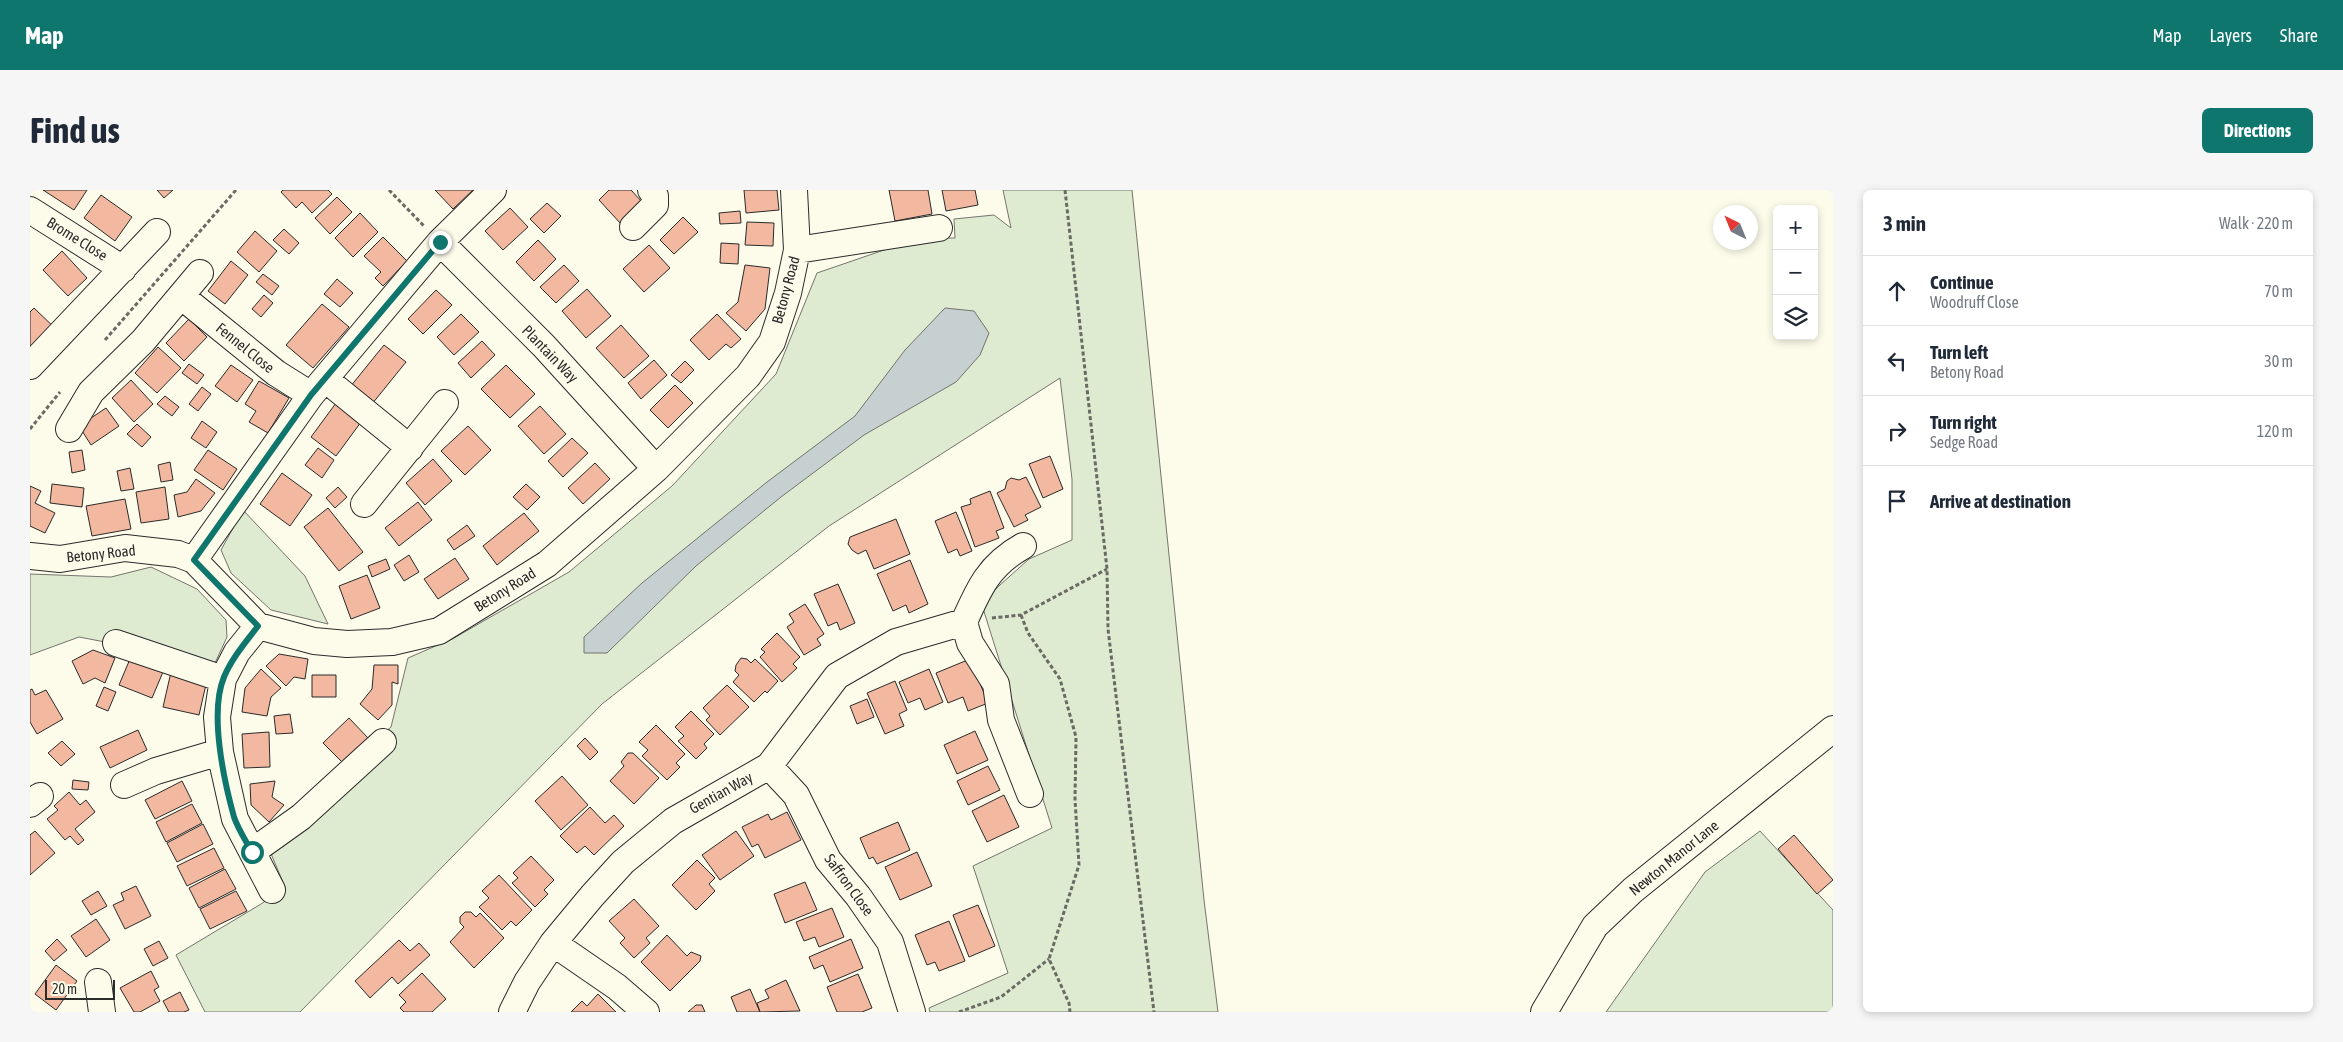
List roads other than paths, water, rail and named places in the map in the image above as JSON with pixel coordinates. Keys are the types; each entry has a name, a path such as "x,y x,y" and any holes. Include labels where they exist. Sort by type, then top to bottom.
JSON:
{"street":[{"path":"194,560 318,387 440,242 493,190"},
{"path":"633,227 655,205 655,196 651,190"},
{"name":"Betony Road","path":"30,556 60,558 125,548 178,554 194,560 258,626 314,641 347,644 392,642 439,631 547,564 656,469 748,376 772,342 788,293 797,250 794,190"},
{"name":"Brome Close","path":"30,210 123,269"},
{"path":"797,250 939,228"},
{"path":"30,366 157,232"},
{"name":"Plantain Way","path":"440,242 544,346 656,469"},
{"path":"55,434 91,392 143,341 200,273"},
{"name":"Fennel Close","path":"181,296 276,374 318,387 410,448"},
{"path":"364,504 445,403"},
{"path":"1023,546 994,568 980,585 964,622 970,643 996,684 1001,720 1030,794"},
{"name":"Gentian Way","path":"512,1012 526,982 553,943 623,862 673,821 769,766 838,676 896,642 964,622"},
{"path":"258,626 237,652 223,679 217,717 220,752 235,819 272,890"},
{"path":"121,652 223,679"},
{"name":"Newton Manor Lane","path":"1544,1012 1595,926 1633,890 1792,764 1833,729"},
{"path":"252,852 301,817 383,742"},
{"path":"124,785 156,771 220,752"},
{"name":"Saffron Close","path":"769,766 796,795 828,860 858,896 890,942 912,1012"},
{"path":"553,943 617,987 646,1012"}]}
